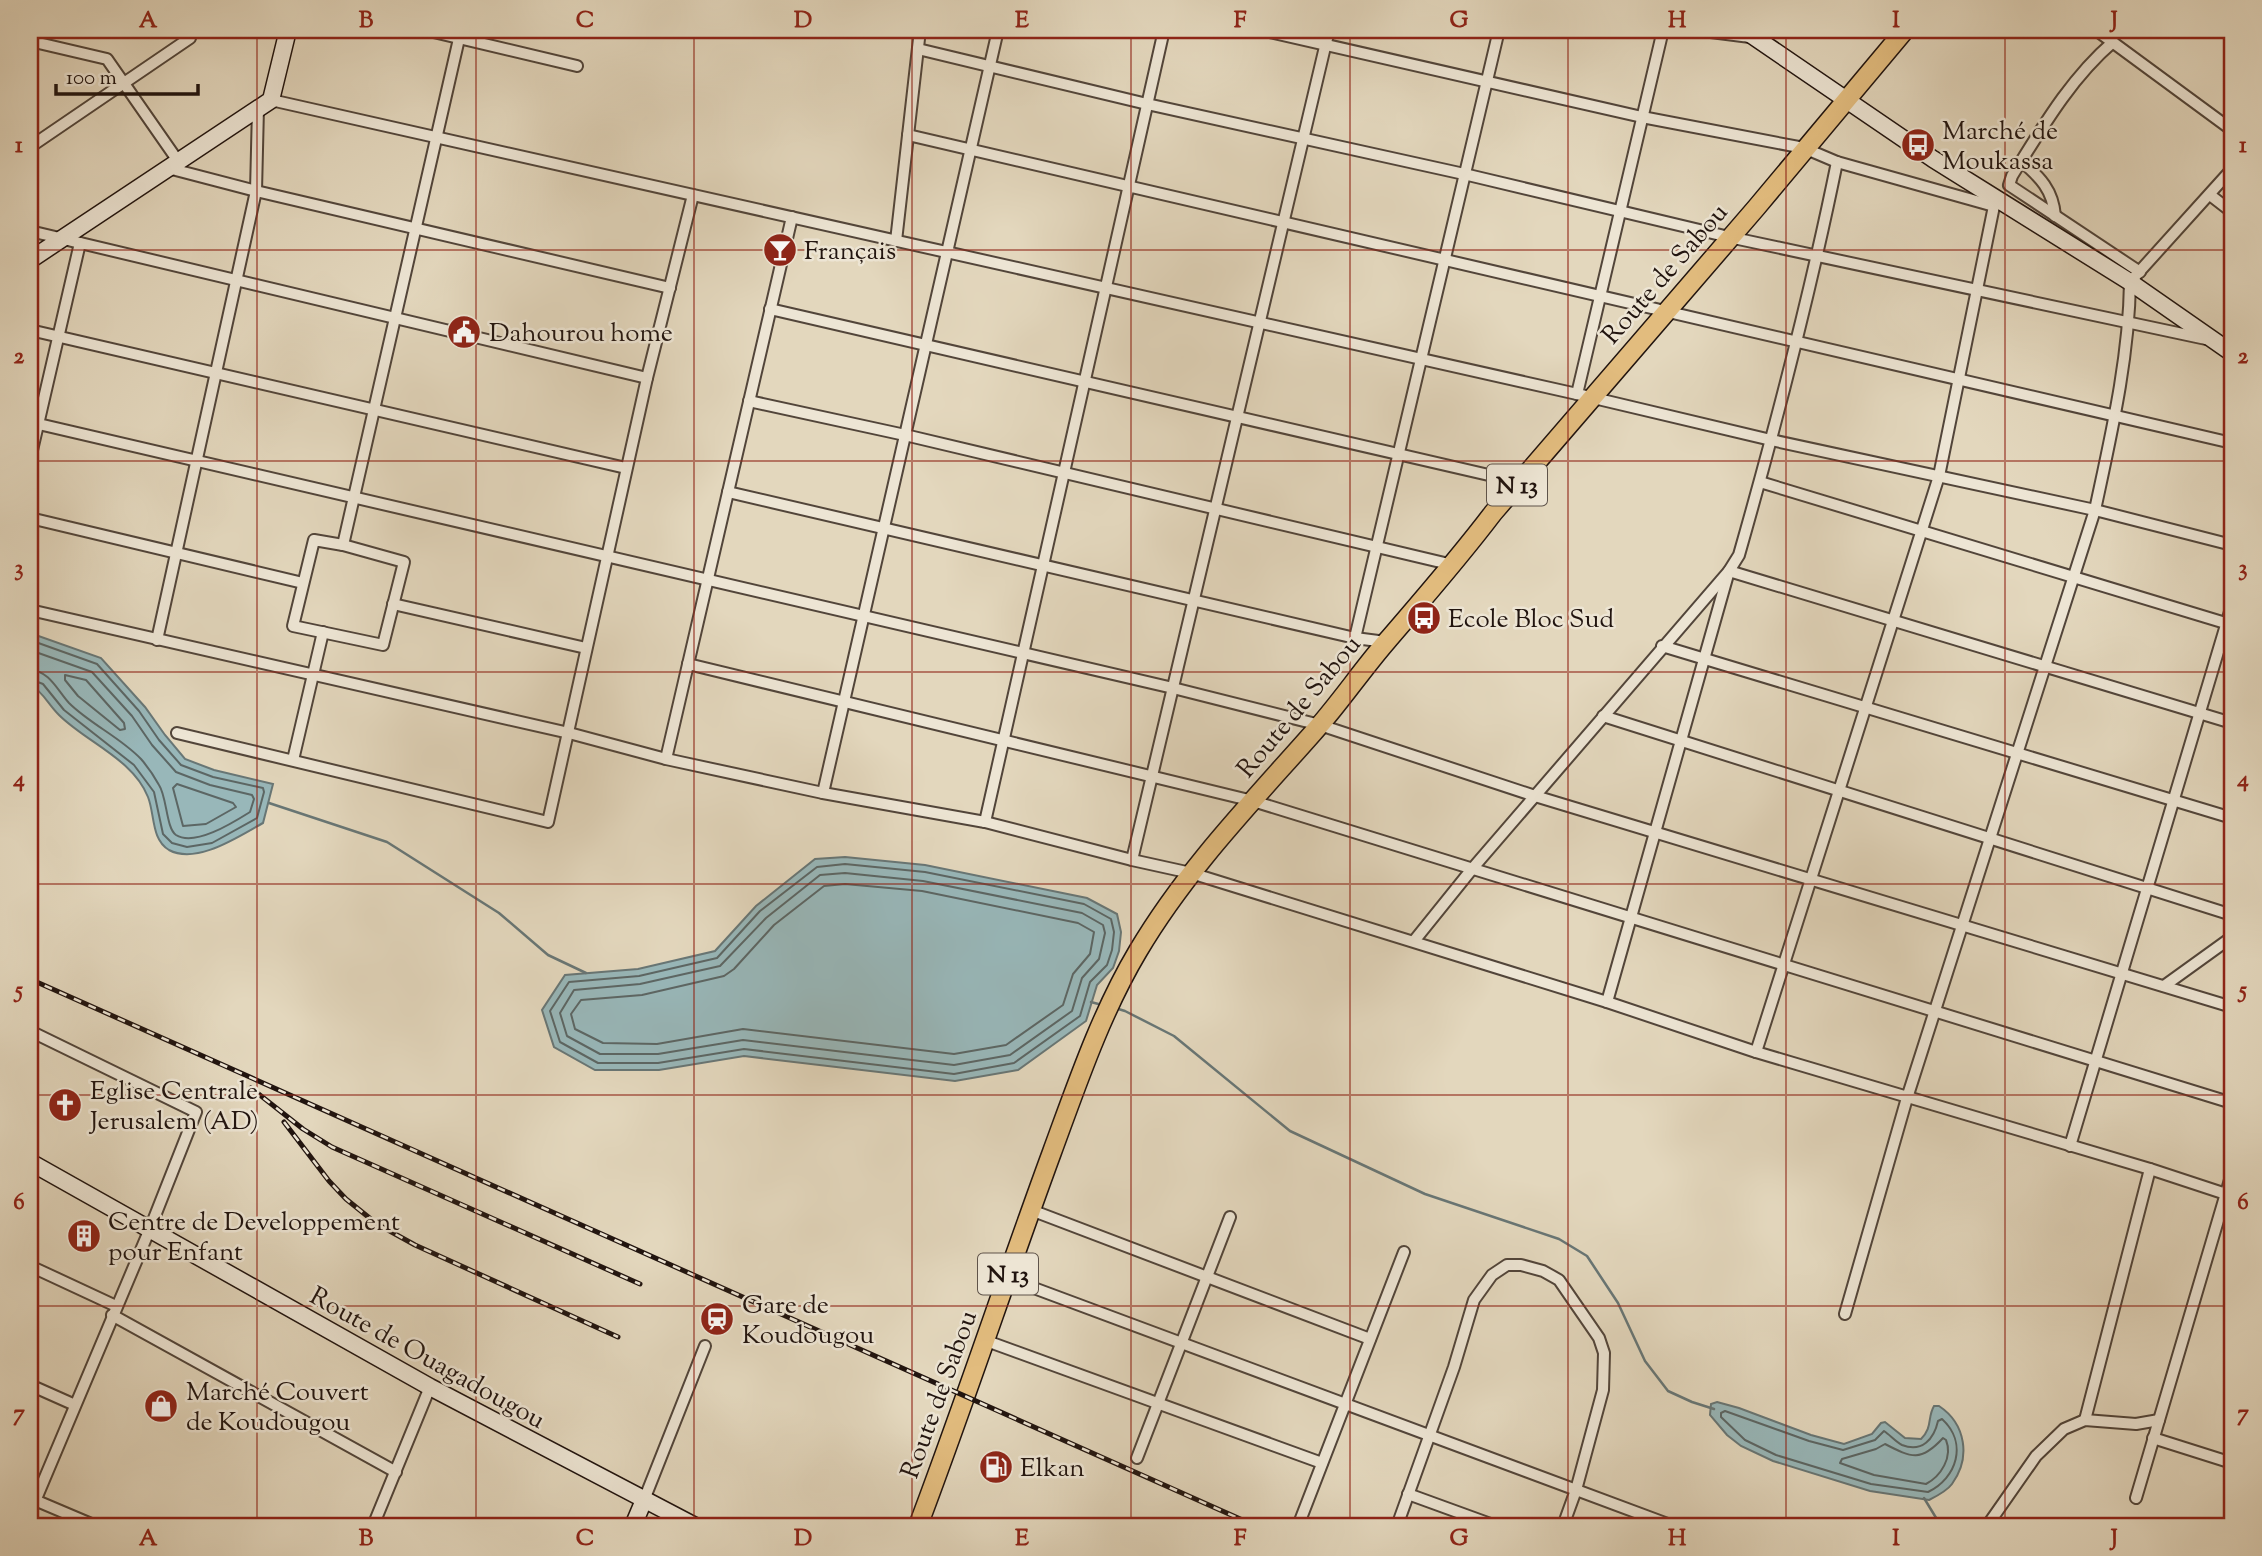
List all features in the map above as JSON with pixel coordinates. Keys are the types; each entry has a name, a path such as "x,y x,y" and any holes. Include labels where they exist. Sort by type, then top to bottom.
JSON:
{"main road":[{"name":"Route de Sabou","path":"918,1526 967,1396 984,1340 1031,1210 1102,1023 1152,928 1191,873 1320,725 1386,642 1453,565 1520,482 1584,396 1665,312 1905,30"}],"street":[{"path":"30,147 190,38 192,30"},
{"path":"157,640 256,191 264,104 288,30"},
{"path":"425,30 460,34 577,66"},
{"path":"896,241 920,30"},
{"path":"823,793 998,30"},
{"path":"985,822 1164,30"},
{"path":"1261,30 1642,117 1804,148 1837,162 1996,203"},
{"path":"1132,860 1329,30"},
{"path":"1355,638 1499,30"},
{"path":"1584,396 1600,296 1663,30"},
{"path":"1695,30 1750,34 1996,203 2135,277"},
{"path":"2096,30 2232,130"},
{"path":"343,545 460,34"},
{"path":"30,41 107,59 173,164 256,191 670,288"},
{"path":"2113,42 2092,60 2071,84 2021,161 2009,185 2135,277 2232,353"},
{"path":"918,50 1729,237 2216,341"},
{"path":"30,260 264,104 437,137 1771,440 2095,510 2232,545"},
{"path":"908,135 2232,443"},
{"path":"2021,161 2048,188 2054,204 2054,216"},
{"path":"1414,941 1472,869 1729,571 1739,555 1818,256 1837,162"},
{"path":"1845,1314 1907,1098 2095,510 2115,415 2135,277 2232,169"},
{"path":"177,733 548,822 626,468 694,195"},
{"path":"2210,195 2232,212"},
{"path":"1756,1052 1939,476 1996,203"},
{"path":"666,759 792,217"},
{"path":"30,231 647,378"},
{"path":"30,459 34,423 80,243"},
{"path":"770,309 1520,482"},
{"path":"30,330 626,468"},
{"path":"749,401 905,435 1453,565"},
{"path":"34,423 1173,688 1320,725 1535,796 2232,1007"},
{"path":"1760,482 2230,624"},
{"path":"728,492 1355,638 1386,642"},
{"path":"30,518 303,583"},
{"path":"314,540 404,562 383,645 293,626 303,583 314,540"},
{"path":"1729,571 2232,723"},
{"path":"1608,1002 1729,571"},
{"path":"393,604 586,648"},
{"path":"2070,1146 2200,713 2230,624 2232,605"},
{"path":"30,610 569,733 666,759 823,793 985,822 1191,873 1608,1002 1756,1052 2229,1195"},
{"path":"293,760 323,632"},
{"path":"1662,646 2232,818"},
{"path":"688,664 1253,801 2232,1103"},
{"path":"1603,716 2232,915"},
{"path":"2164,986 2232,937"},
{"path":"30,1031 196,1112 149,1231 32,1499 30,1513"},
{"name":"Route de Ouagadougou","path":"30,1162 429,1387 695,1526"},
{"path":"2085,1420 2150,1169"},
{"path":"2136,1499 2229,1195 2232,1173"},
{"path":"1031,1210 1370,1339"},
{"path":"1137,1458 1230,1217"},
{"path":"1298,1526 1404,1252"},
{"path":"1397,1526 1454,1367 1474,1300 1492,1275 1507,1265 1521,1265 1543,1271 1559,1280 1599,1338 1604,1353 1603,1390 1576,1490 1563,1526"},
{"path":"30,1266 396,1472"},
{"path":"1007,1278 1673,1526"},
{"path":"984,1340 1322,1463"},
{"path":"633,1526 705,1346"},
{"path":"30,1385 75,1405"},
{"path":"377,1525 429,1387"},
{"path":"1987,1526 2036,1456 2064,1429 2085,1420 2136,1424 2159,1420"},
{"path":"2153,1438 2232,1463"},
{"path":"1408,1493 1496,1526"},
{"path":"32,1499 96,1526"}],"water":[{"path":"30,633 101,658 145,707 185,759 214,770 273,784 263,823 205,851 180,854 169,850 159,840 148,797 132,772 70,725 30,684"},
{"path":"845,857 925,865 1087,898 1117,914 1121,932 1119,951 1113,968 1097,985 1086,1021 1018,1070 955,1081 744,1056 659,1070 595,1070 554,1047 542,1010 565,975 638,969 715,951 756,906 815,859"},
{"path":"1717,1402 1844,1444 1872,1434 1885,1422 1905,1438 1921,1439 1927,1430 1934,1406 1939,1406 1948,1413 1960,1432 1963,1442 1962,1463 1950,1487 1929,1500 1870,1491 1773,1461 1741,1446 1727,1435 1710,1415 1711,1404"}],"waterway":[{"path":"269,803 387,842 499,913 548,955 586,973"},
{"path":"1091,1002 1102,1005"},
{"path":"1115,1008 1174,1036 1290,1131 1425,1194 1559,1239 1587,1256 1618,1303 1645,1361 1668,1391 1714,1409"},
{"path":"1924,1498 1941,1526"}],"railway":[{"path":"30,979 1256,1526"},
{"path":"251,1088 303,1129 332,1147 640,1284"},
{"path":"284,1122 329,1181 377,1224 415,1245 618,1337"}],"place":[{"name":"Marché de Moukassa","path":"1918,145"},
{"name":"Français","path":"780,250"},
{"name":"Dahourou home","path":"464,332"},
{"name":"Ecole Bloc Sud","path":"1424,618"},
{"name":"Eglise Centrale Jerusalem (AD)","path":"65,1105"},
{"name":"Centre de Developpement pour Enfant","path":"84,1236"},
{"name":"Gare de Koudougou","path":"717,1319"},
{"name":"Marché Couvert de Koudougou","path":"161,1406"},
{"name":"Elkan","path":"996,1467"}]}
